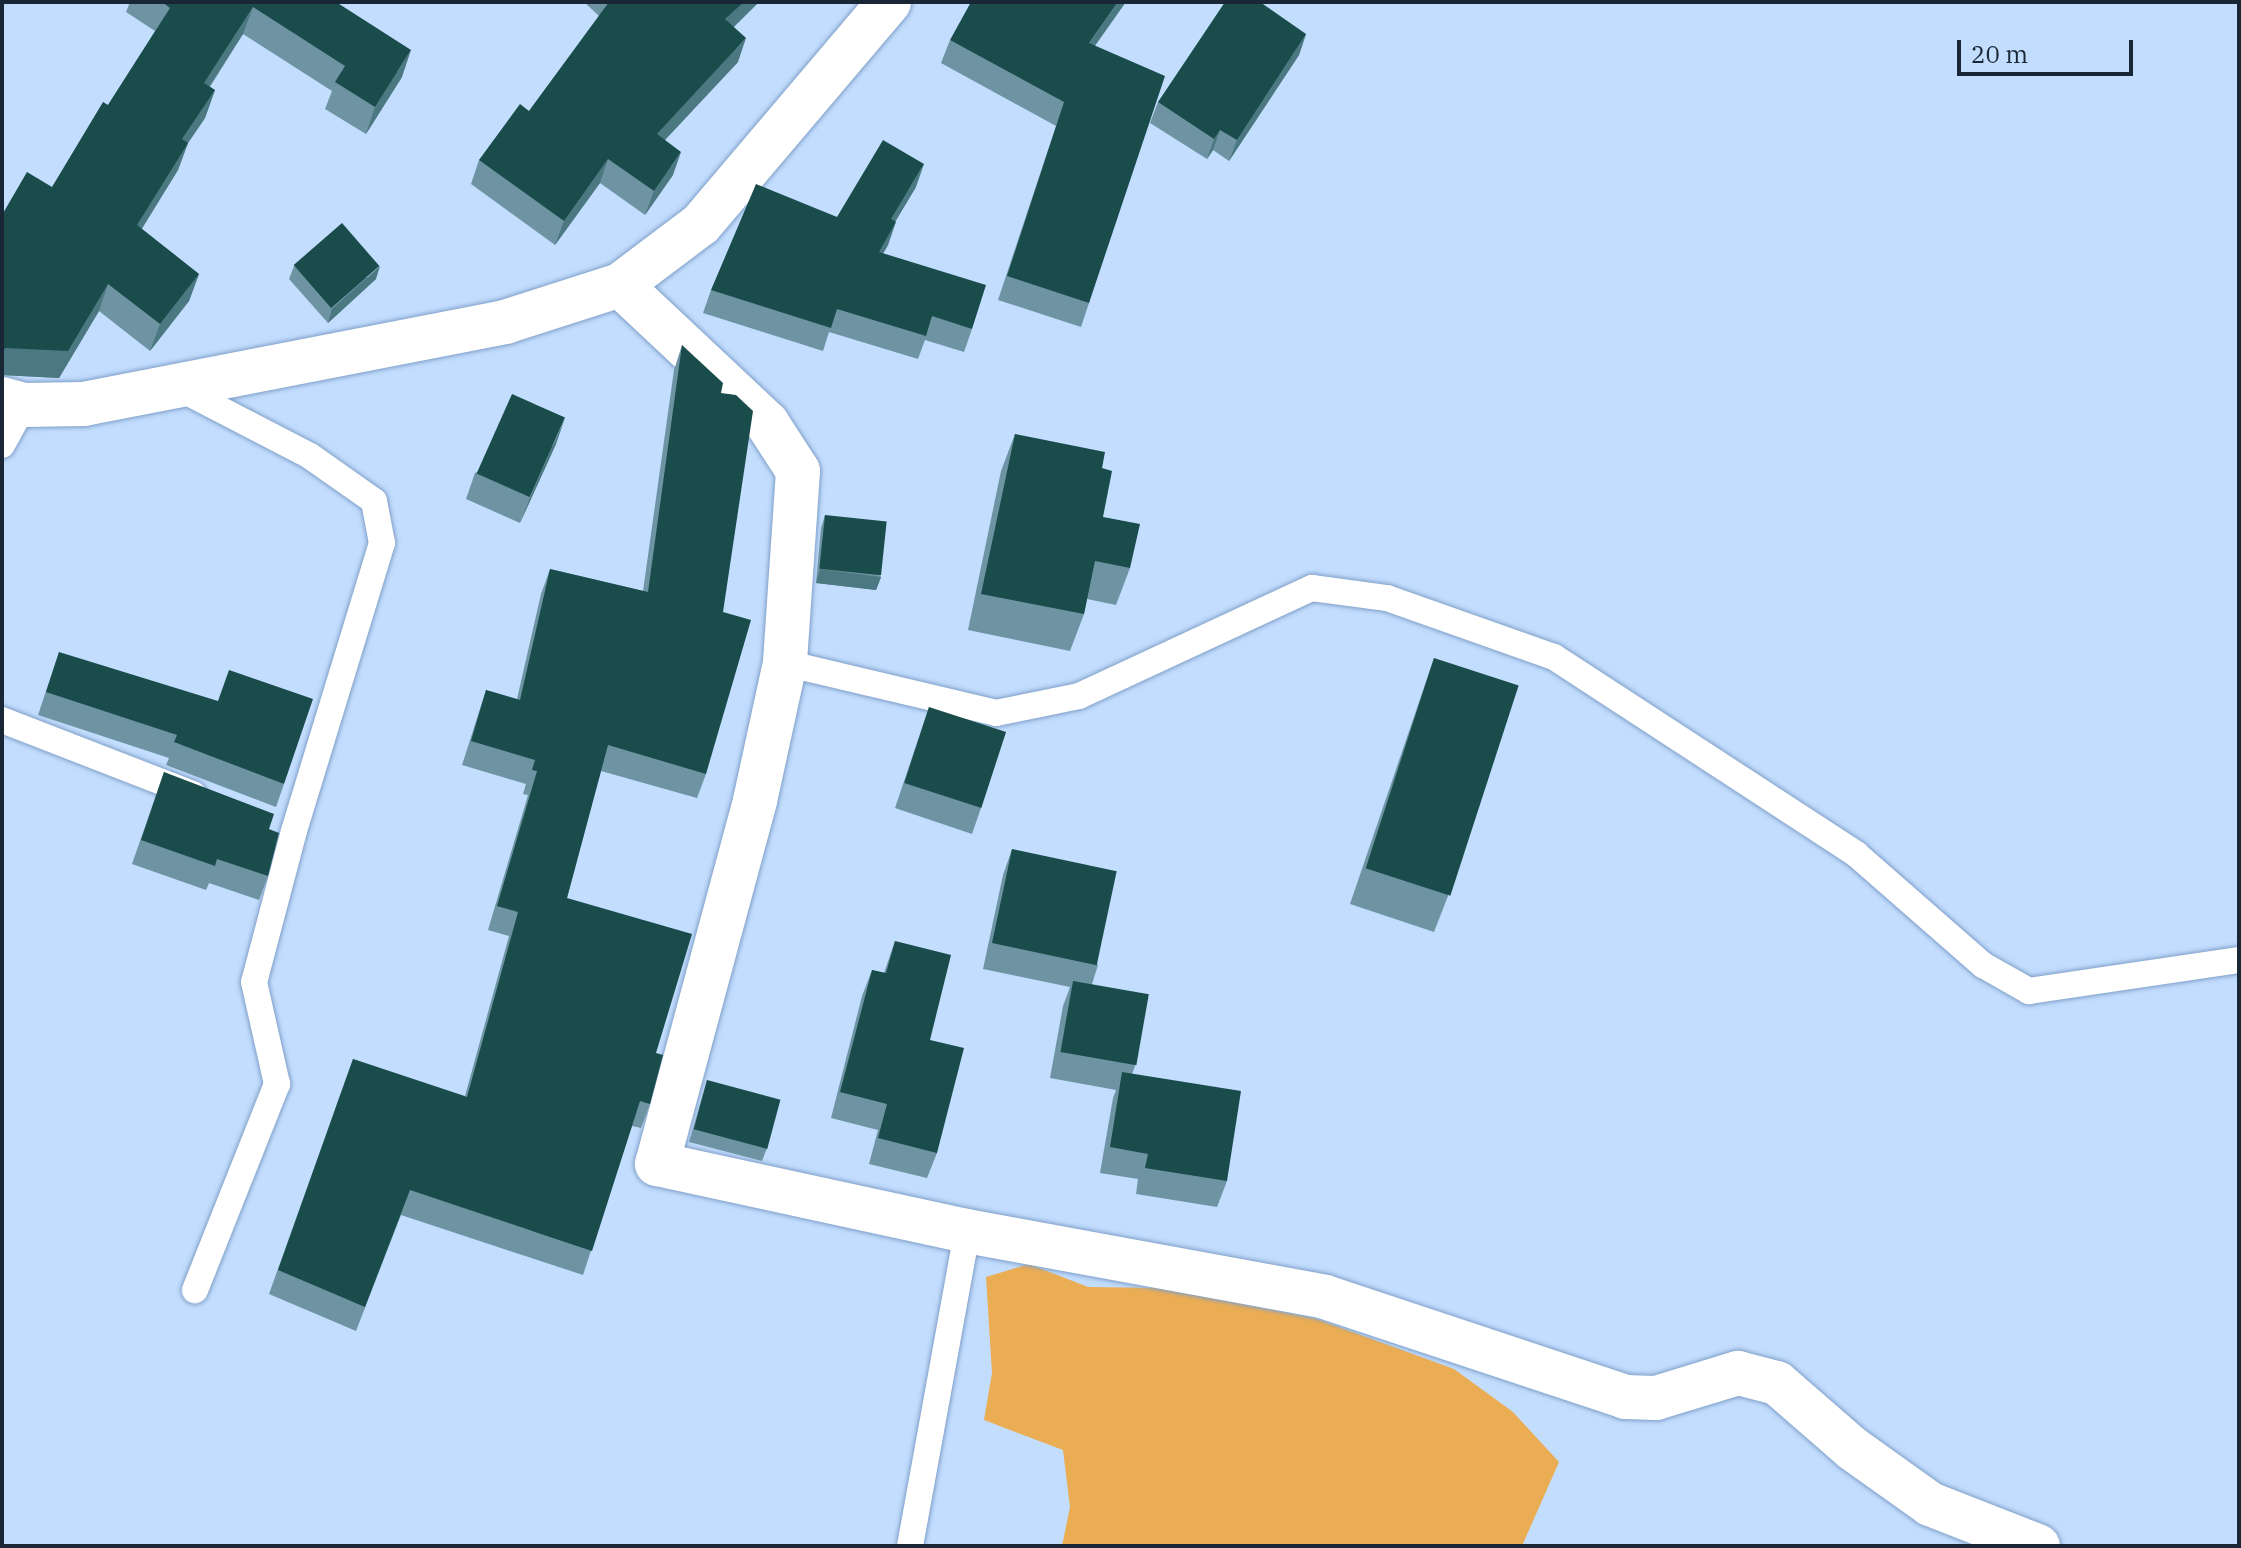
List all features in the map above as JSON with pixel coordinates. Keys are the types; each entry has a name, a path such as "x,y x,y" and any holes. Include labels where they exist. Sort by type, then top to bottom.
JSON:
{"street":[{"path":"13,402 84,404 177,387 505,322 620,285 701,224 889,2"},
{"path":"620,285 767,423 798,471 785,663 755,801 657,1164 967,1231 1325,1297 1625,1397 1656,1398 1738,1373 1777,1383 1853,1449 1930,1504 2038,1546"}],"lane":[{"path":"177,387 310,456 374,501 382,543 294,831 254,982 277,1084 195,1290"},
{"path":"2,445 13,402"},
{"path":"785,663 996,713 1079,696 1312,588 1387,598 1554,657 1856,854 1983,965 2029,991 2239,960"},
{"path":"2,720 225,806"},
{"path":"266,821 294,831"},
{"path":"910,1546 967,1231"}],"shaded area":[{"path":"1029,1264 1088,1287 1163,1288 1317,1319 1454,1369 1513,1412 1559,1462 1522,1546 1062,1546 1070,1507 1063,1450 984,1420 992,1373 986,1277"}],"building":[{"path":"162,2 336,2 411,50 375,107 335,82 345,66 253,7 204,83 215,90 182,139 188,143 137,225 199,274 160,324 108,284 68,351 2,350 2,215 27,172 52,187 103,102 108,105 170,8"},
{"path":"609,2 744,2 725,19 746,38 657,134 681,152 654,191 608,159 564,221 479,160 520,104 529,111"},
{"path":"971,2 1118,2 1089,43 1165,76 1089,303 1007,276 1064,102 950,40"},
{"path":"1225,2 1260,2 1306,34 1237,140 1220,130 1214,139 1158,102"},
{"path":"883,140 924,164 891,219 896,222 879,252 986,285 972,329 932,316 926,336 837,309 831,328 711,290 756,184 837,217"},
{"path":"342,223 379,266 331,308 294,265"},
{"path":"682,345 723,383 721,393 736,395 753,411 723,612 751,620 706,774 608,745 567,898 692,934 656,1053 663,1055 650,1104 640,1101 592,1251 410,1190 365,1307 278,1270 353,1059 467,1097 518,912 497,906 537,771 532,770 535,760 471,741 486,690 520,700 550,569 648,592"},
{"path":"512,394 565,418 530,497 477,473"},
{"path":"1015,434 1105,452 1102,468 1112,471 1103,517 1140,524 1130,568 1095,561 1084,614 981,594"},
{"path":"825,515 887,521 881,575 819,569"},
{"path":"59,652 218,701 229,670 313,699 284,784 174,742 177,735 46,692"},
{"path":"1434,658 1519,686 1450,896 1366,868"},
{"path":"929,707 1006,732 981,808 904,783"},
{"path":"164,772 274,814 269,829 279,833 268,876 217,859 215,866 141,840"},
{"path":"1012,849 1117,871 1097,965 992,943"},
{"path":"895,941 951,955 930,1040 964,1048 937,1153 878,1138 887,1104 840,1092 872,970 886,973"},
{"path":"1073,981 1149,994 1136,1065 1060,1052"},
{"path":"1122,1072 1241,1091 1227,1181 1145,1168 1148,1154 1110,1147"},
{"path":"707,1080 780,1100 767,1149 694,1129"}]}
